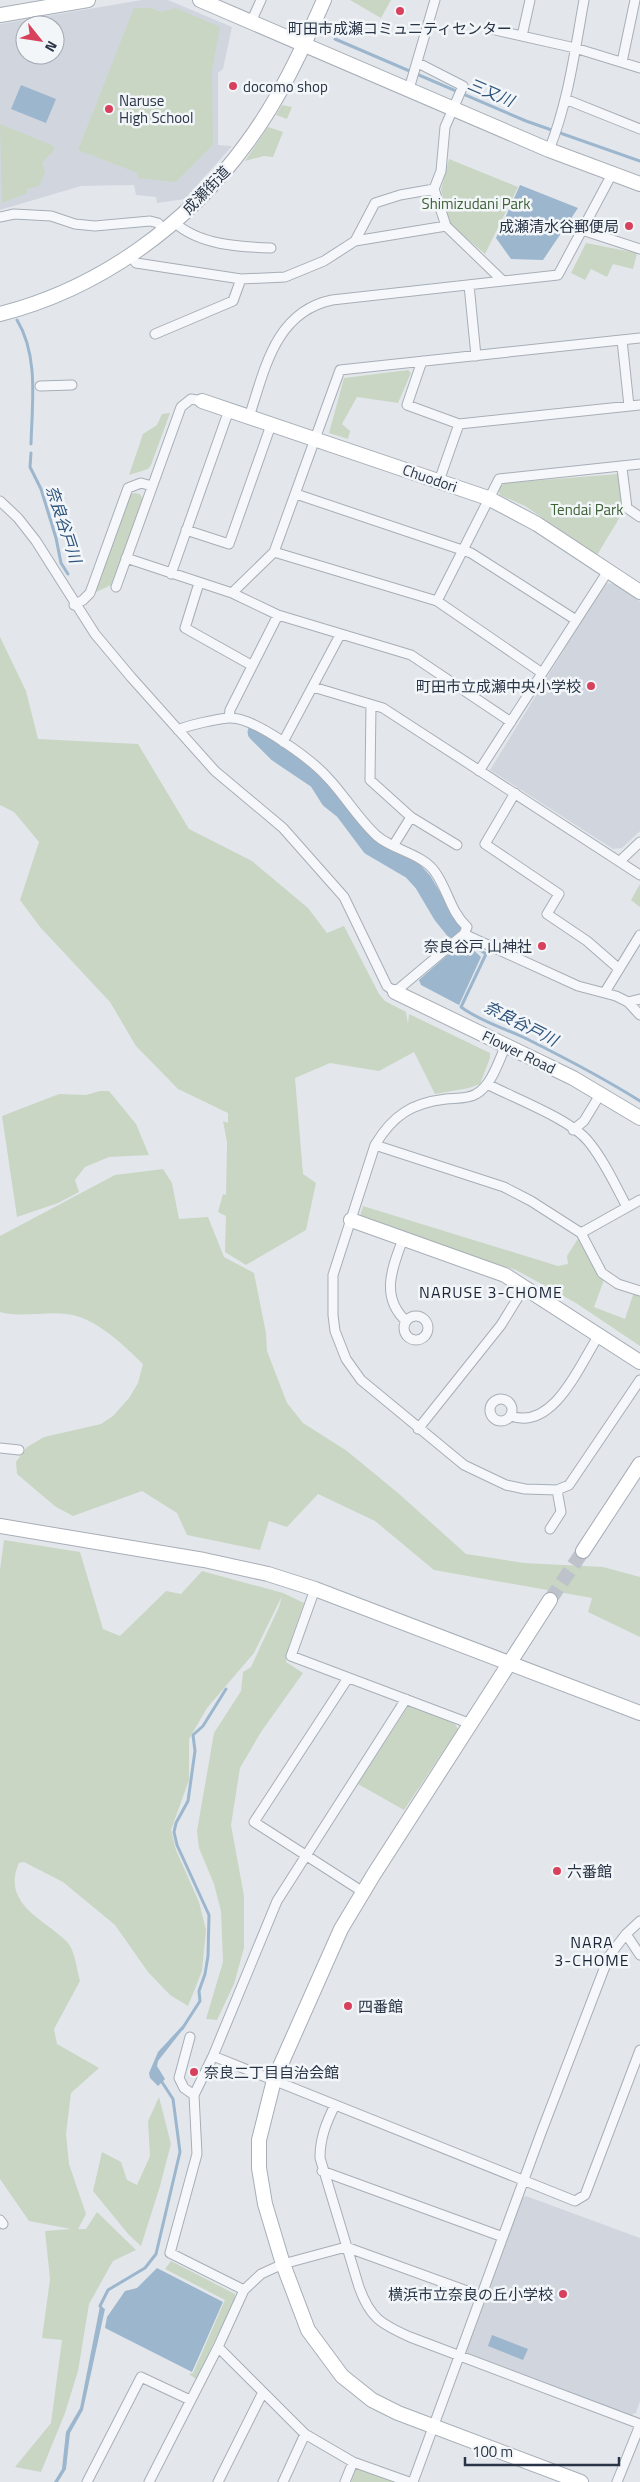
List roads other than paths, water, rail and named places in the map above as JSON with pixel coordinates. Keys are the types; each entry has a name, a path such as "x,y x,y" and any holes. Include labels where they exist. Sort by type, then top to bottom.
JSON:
{"street":[{"path":"0,15 88,0"},
{"path":"200,0 304,45 411,84 456,103 549,150 640,184"},
{"path":"251,22 261,0"},
{"name":"成瀬街道","path":"8,311 75,286 130,255 169,226 219,178 247,144 280,92 324,0"},
{"path":"411,84 435,0"},
{"path":"522,36 530,0"},
{"path":"549,150 559,125 584,0"},
{"path":"622,62 635,0"},
{"path":"491,29 575,48 640,68"},
{"path":"417,64 463,86 445,127 441,171 434,190 446,226 503,281"},
{"path":"565,98 640,129"},
{"path":"249,417 271,352 279,336 289,324 310,307 332,300 558,275 612,174"},
{"path":"355,241 375,203 400,195 434,190"},
{"path":"0,217 14,214 51,216 75,224 95,226 150,221 214,242 271,248"},
{"path":"130,255 136,263 241,279 285,277 324,261 355,241 446,226"},
{"path":"582,230 640,249"},
{"path":"155,334 233,301 241,279"},
{"path":"469,285 476,356"},
{"path":"232,593 274,552 340,370 640,338"},
{"path":"622,340 628,406"},
{"path":"422,361 406,405 459,424 640,405"},
{"path":"40,386 72,385"},
{"path":"116,587 181,407 191,399 202,401"},
{"name":"Chuodori","path":"202,401 488,498 537,524 640,592"},
{"path":"171,574 229,410"},
{"path":"439,481 459,424"},
{"path":"186,530 229,544 271,425"},
{"path":"436,601 499,479 622,468 640,464"},
{"path":"622,468 627,508 640,517"},
{"path":"74,605 90,593 128,488 134,484 141,483 152,486"},
{"path":"296,494 471,553 576,620"},
{"path":"0,502 18,518 36,541 74,605 95,634 178,730 215,771 283,828 344,897 387,986 395,992 464,934 467,927 457,918 435,872 428,865 374,833 320,769 283,742 259,727 229,718 187,725 178,730"},
{"path":"274,552 436,601 542,673"},
{"path":"126,558 232,593 278,615 411,655 511,722"},
{"path":"479,771 608,571"},
{"path":"199,583 185,628 251,665"},
{"path":"229,718 230,710 251,665 278,615"},
{"path":"283,742 340,635"},
{"path":"313,687 383,708 640,875"},
{"path":"371,705 370,780 411,817 457,845"},
{"path":"514,793 485,844 559,894 547,914 587,941 618,968"},
{"path":"393,846 411,817"},
{"path":"620,861 640,842"},
{"path":"464,934 578,986 605,992 628,1002 640,1015"},
{"path":"605,992 640,935"},
{"name":"Flower Road","path":"395,992 602,1093 640,1118"},
{"path":"628,1002 640,1000"},
{"path":"506,1045 488,1084 477,1094 468,1097 425,1102 408,1110 384,1129 375,1145 333,1275 332,1315 335,1331 346,1360 361,1380 418,1429 464,1465 490,1478 525,1489 557,1490 568,1485 577,1475 640,1380"},
{"path":"488,1084 573,1130 588,1142 627,1207"},
{"path":"573,1130 584,1121 602,1093"},
{"path":"375,1145 504,1187 531,1201 581,1234 602,1273 618,1284 640,1291"},
{"path":"581,1234 640,1200"},
{"path":"351,1220 494,1270 525,1286 640,1362"},
{"path":"403,1239 394,1264 389,1288 393,1304 406,1321"},
{"path":"418,1429 501,1325 525,1286"},
{"path":"510,1416 520,1419 534,1418 546,1412 558,1401 599,1335"},
{"path":"0,1448 19,1450"},
{"path":"583,1550 640,1464"},
{"path":"550,1529 561,1512 557,1490"},
{"path":"0,1526 204,1560 268,1574 314,1589 640,1713"},
{"path":"314,1589 291,1656 471,1724"},
{"path":"550,1600 363,1892 329,1953 274,2080 259,2140 259,2168 265,2204 283,2264 308,2330 342,2376 372,2400 432,2427 581,2482"},
{"path":"348,1678 254,1822 363,1892"},
{"path":"244,2290 170,2253 197,2154 194,2095 213,2056 277,1901 406,1699"},
{"path":"413,2482 609,1956 640,1920"},
{"path":"626,1934 640,1955"},
{"path":"190,2036 179,2078 184,2088 194,2095"},
{"path":"213,2056 575,2201 585,2195 640,2050"},
{"path":"336,2105 325,2125 320,2144 322,2170 365,2302 376,2318 385,2326 410,2337 640,2424 618,2482"},
{"path":"322,2170 503,2237"},
{"path":"149,2482 218,2347 244,2290 261,2274 283,2264 346,2246 481,2296"},
{"path":"218,2347 305,2434 353,2462 409,2482"},
{"path":"87,2482 141,2376 190,2400"},
{"path":"218,2482 263,2392"},
{"path":"283,2482 305,2434"},
{"path":"345,2482 353,2462"}],"water":[{"path":"21,85 56,99 46,123 11,109"},
{"path":"520,185 578,208 543,260 511,259 496,238"},
{"path":"467,944 481,957 459,1005 421,985 419,980 459,945"},
{"path":"182,2026 184,2028 158,2061 157,2066 165,2079 158,2086 150,2078 149,2073 158,2052"},
{"path":"157,2268 223,2302 192,2372 105,2328 107,2317 125,2291 137,2288"},
{"path":"100,2306 105,2309 83,2410 70,2433 66,2469 58,2482 54,2482 62,2469 66,2432 80,2408"},
{"path":"492,2335 528,2349 523,2360 488,2346"}],"waterway":[{"name":"三又川","path":"335,39 526,121 640,161"},
{"name":"奈良谷戸川","path":"17,320 29,349 33,380 31,444"},
{"name":"奈良谷戸川","path":"31,453 30,467 41,489 56,538 61,563 68,574"},
{"path":"257,732 278,753 318,780 330,799 344,810 371,846 412,870 423,882 442,914 454,929"},
{"name":"奈良谷戸川","path":"468,942 486,954 461,1007 477,1017 572,1062 640,1101"},
{"path":"182,2029 200,2001 199,1991 205,1974 208,1956 209,1915 177,1845 174,1832 176,1823 188,1801 195,1751 193,1735 203,1726 226,1689"},
{"path":"102,2309 100,2306 108,2290 145,2268 156,2254 180,2152 173,2099 160,2079"}],"tunnel":[{"path":"550,1600 583,1551"}],"place":[{"name":"町田市成瀬コミュニティセンター","path":"400,11"},
{"name":"docomo shop","path":"233,86"},
{"name":"Naruse High School","path":"109,109"},
{"name":"成瀬清水谷郵便局","path":"629,226"},
{"name":"町田市立成瀬中央小学校","path":"591,686"},
{"name":"奈良谷戸 山神社","path":"542,946"},
{"name":"六番館","path":"557,1871"},
{"name":"四番館","path":"348,2006"},
{"name":"奈良二丁目自治会館","path":"194,2072"},
{"name":"横浜市立奈良の丘小学校","path":"563,2294"}],"district":[{"name":"NARUSE 3-CHOME","path":"491,1292"},
{"name":"NARA 3-CHOME","path":"592,1951"}],"park label":[{"name":"Shimizudani Park","path":"476,203"},
{"name":"Tendai Park","path":"587,509"}]}
